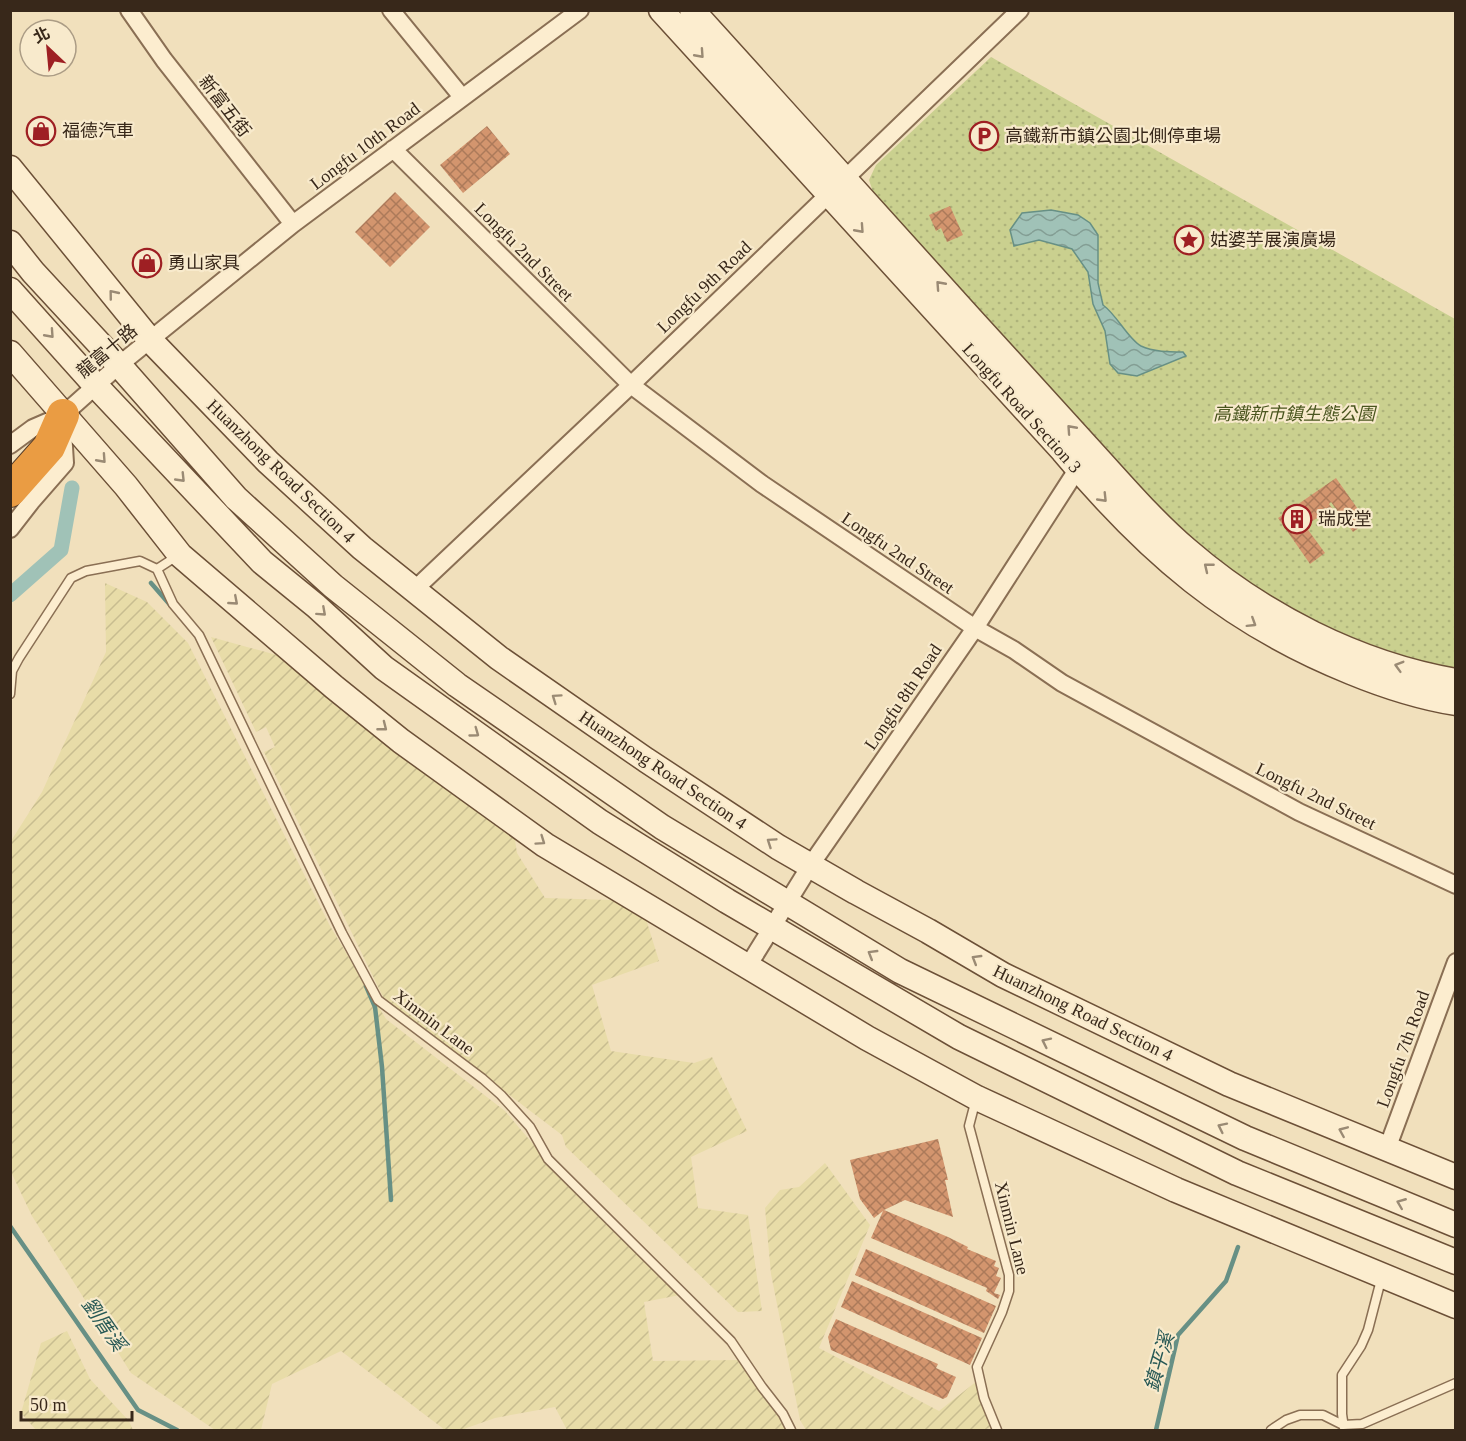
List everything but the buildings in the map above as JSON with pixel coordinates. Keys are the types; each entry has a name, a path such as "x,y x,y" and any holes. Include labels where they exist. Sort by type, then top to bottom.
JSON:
{"highway":[{"path":"10,491 49,447 63,415"}],"street":[{"name":"新富五街","path":"129,10 164,60 293,224"},
{"path":"391,10 462,97"},
{"name":"Longfu 10th Road","path":"293,224 580,10"},
{"name":"Longfu Road Section 3","path":"661,10 836,187 1084,459 1187,550 1215,573 1288,620 1351,650 1387,663 1455,681"},
{"name":"Longfu Road Section 3","path":"692,10 836,187"},
{"name":"Longfu 9th Road","path":"414,590 631,386 1020,10"},
{"name":"Longfu 2nd Street","path":"393,149 631,386 762,484 1062,684 1299,812 1455,885"},
{"name":"Huanzhong Road Section 4","path":"10,168 150,340 208,402 282,476 362,548 499,658 646,760 778,847 1014,980 1229,1084 1455,1177"},
{"name":"龍富十路","path":"63,415 119,365 293,224"},
{"path":"10,243 33,272 119,365 236,498 342,593 457,685 662,827 900,971 1245,1138 1455,1225"},
{"path":"10,290 96,386 262,562 316,606 384,668 600,822 772,927 950,1031 1237,1173 1455,1262"},
{"path":"10,353 126,486 180,555 334,687 428,760 545,845 867,1038 976,1098 1176,1190 1455,1306"},
{"path":"10,432 25,422 63,415"},
{"path":"10,445 33,428 63,415"},
{"path":"10,529 30,502 65,463 63,415"},
{"name":"Longfu Road Section 3","path":"1084,459 1098,493 1146,541 1200,588 1235,613 1313,657 1394,689 1455,703"},
{"name":"Longfu 8th Road","path":"748,966 786,902 975,628 1084,459"},
{"name":"Longfu 7th Road","path":"1387,1149 1455,962"}],"lane":[{"path":"10,694 12,671 71,578 86,571 140,561 157,569 180,555"},
{"name":"Xinmin Lane","path":"157,569 173,604 199,635 342,933 378,1000 501,1095 530,1128 548,1159 731,1341 783,1414 791,1431"},
{"name":"Xinmin Lane","path":"976,1098 969,1126 1009,1275 1009,1291 1002,1312 977,1367 984,1398 997,1431"},
{"path":"1344,1428 1342,1376 1368,1330 1382,1275"},
{"path":"1271,1431 1286,1420 1300,1415 1323,1415 1344,1428 1362,1424 1455,1383"}],"shaded area":[{"path":"105,583 147,602 188,643 330,926 386,1019 505,1111 544,1157 680,1295 644,1302 653,1361 738,1360 789,1430 567,1430 555,1407 495,1418 461,1430 445,1430 341,1351 272,1384 261,1430 215,1430 131,1373 32,1216 11,1172 11,841 42,792 106,652"},
{"path":"211,637 327,669 510,807 517,853 545,898 610,900 636,887 659,961 592,985 611,1051 694,1063 712,1057 747,1131 691,1157 698,1208 748,1215 762,1311 738,1312 566,1147 562,1135 385,1001 264,752 275,747 266,727 256,732"},
{"path":"825,1163 870,1225 819,1348 939,1411 977,1381 997,1427 980,1430 806,1430 800,1420 771,1274 765,1208 780,1190 799,1187"},
{"path":"67,1331 90,1379 129,1421 133,1430 36,1430 21,1413 41,1343"}],"green space":[{"name":"高鐵新市鎮生態公園","path":"991,57 1455,319 1455,670 1403,656 1328,627 1256,588 1206,551 1160,510 874,195 869,180 876,165"}],"water":[{"path":"1051,210 1078,215 1090,223 1098,235 1098,283 1103,305 1136,343 1146,348 1183,352 1186,356 1137,376 1118,373 1110,364 1105,331 1093,304 1088,272 1072,249 1039,240 1014,246 1010,230 1022,213"}],"waterway":[{"name":"劉厝溪","path":"10,595 61,550 72,488"},
{"path":"151,583 171,606"},
{"path":"366,986 375,1007 382,1067 391,1200"},
{"name":"劉厝溪","path":"10,1226 138,1410 177,1430"},
{"name":"鎮平溪","path":"1156,1430 1178,1335 1226,1281 1238,1247"}],"place":[{"name":"福德汽車","path":"41,131"},
{"name":"高鐵新市鎮公園北側停車場","path":"984,136"},
{"name":"姑婆芋展演廣場","path":"1189,240"},
{"name":"勇山家具","path":"147,263"},
{"name":"瑞成堂","path":"1297,519"}]}
